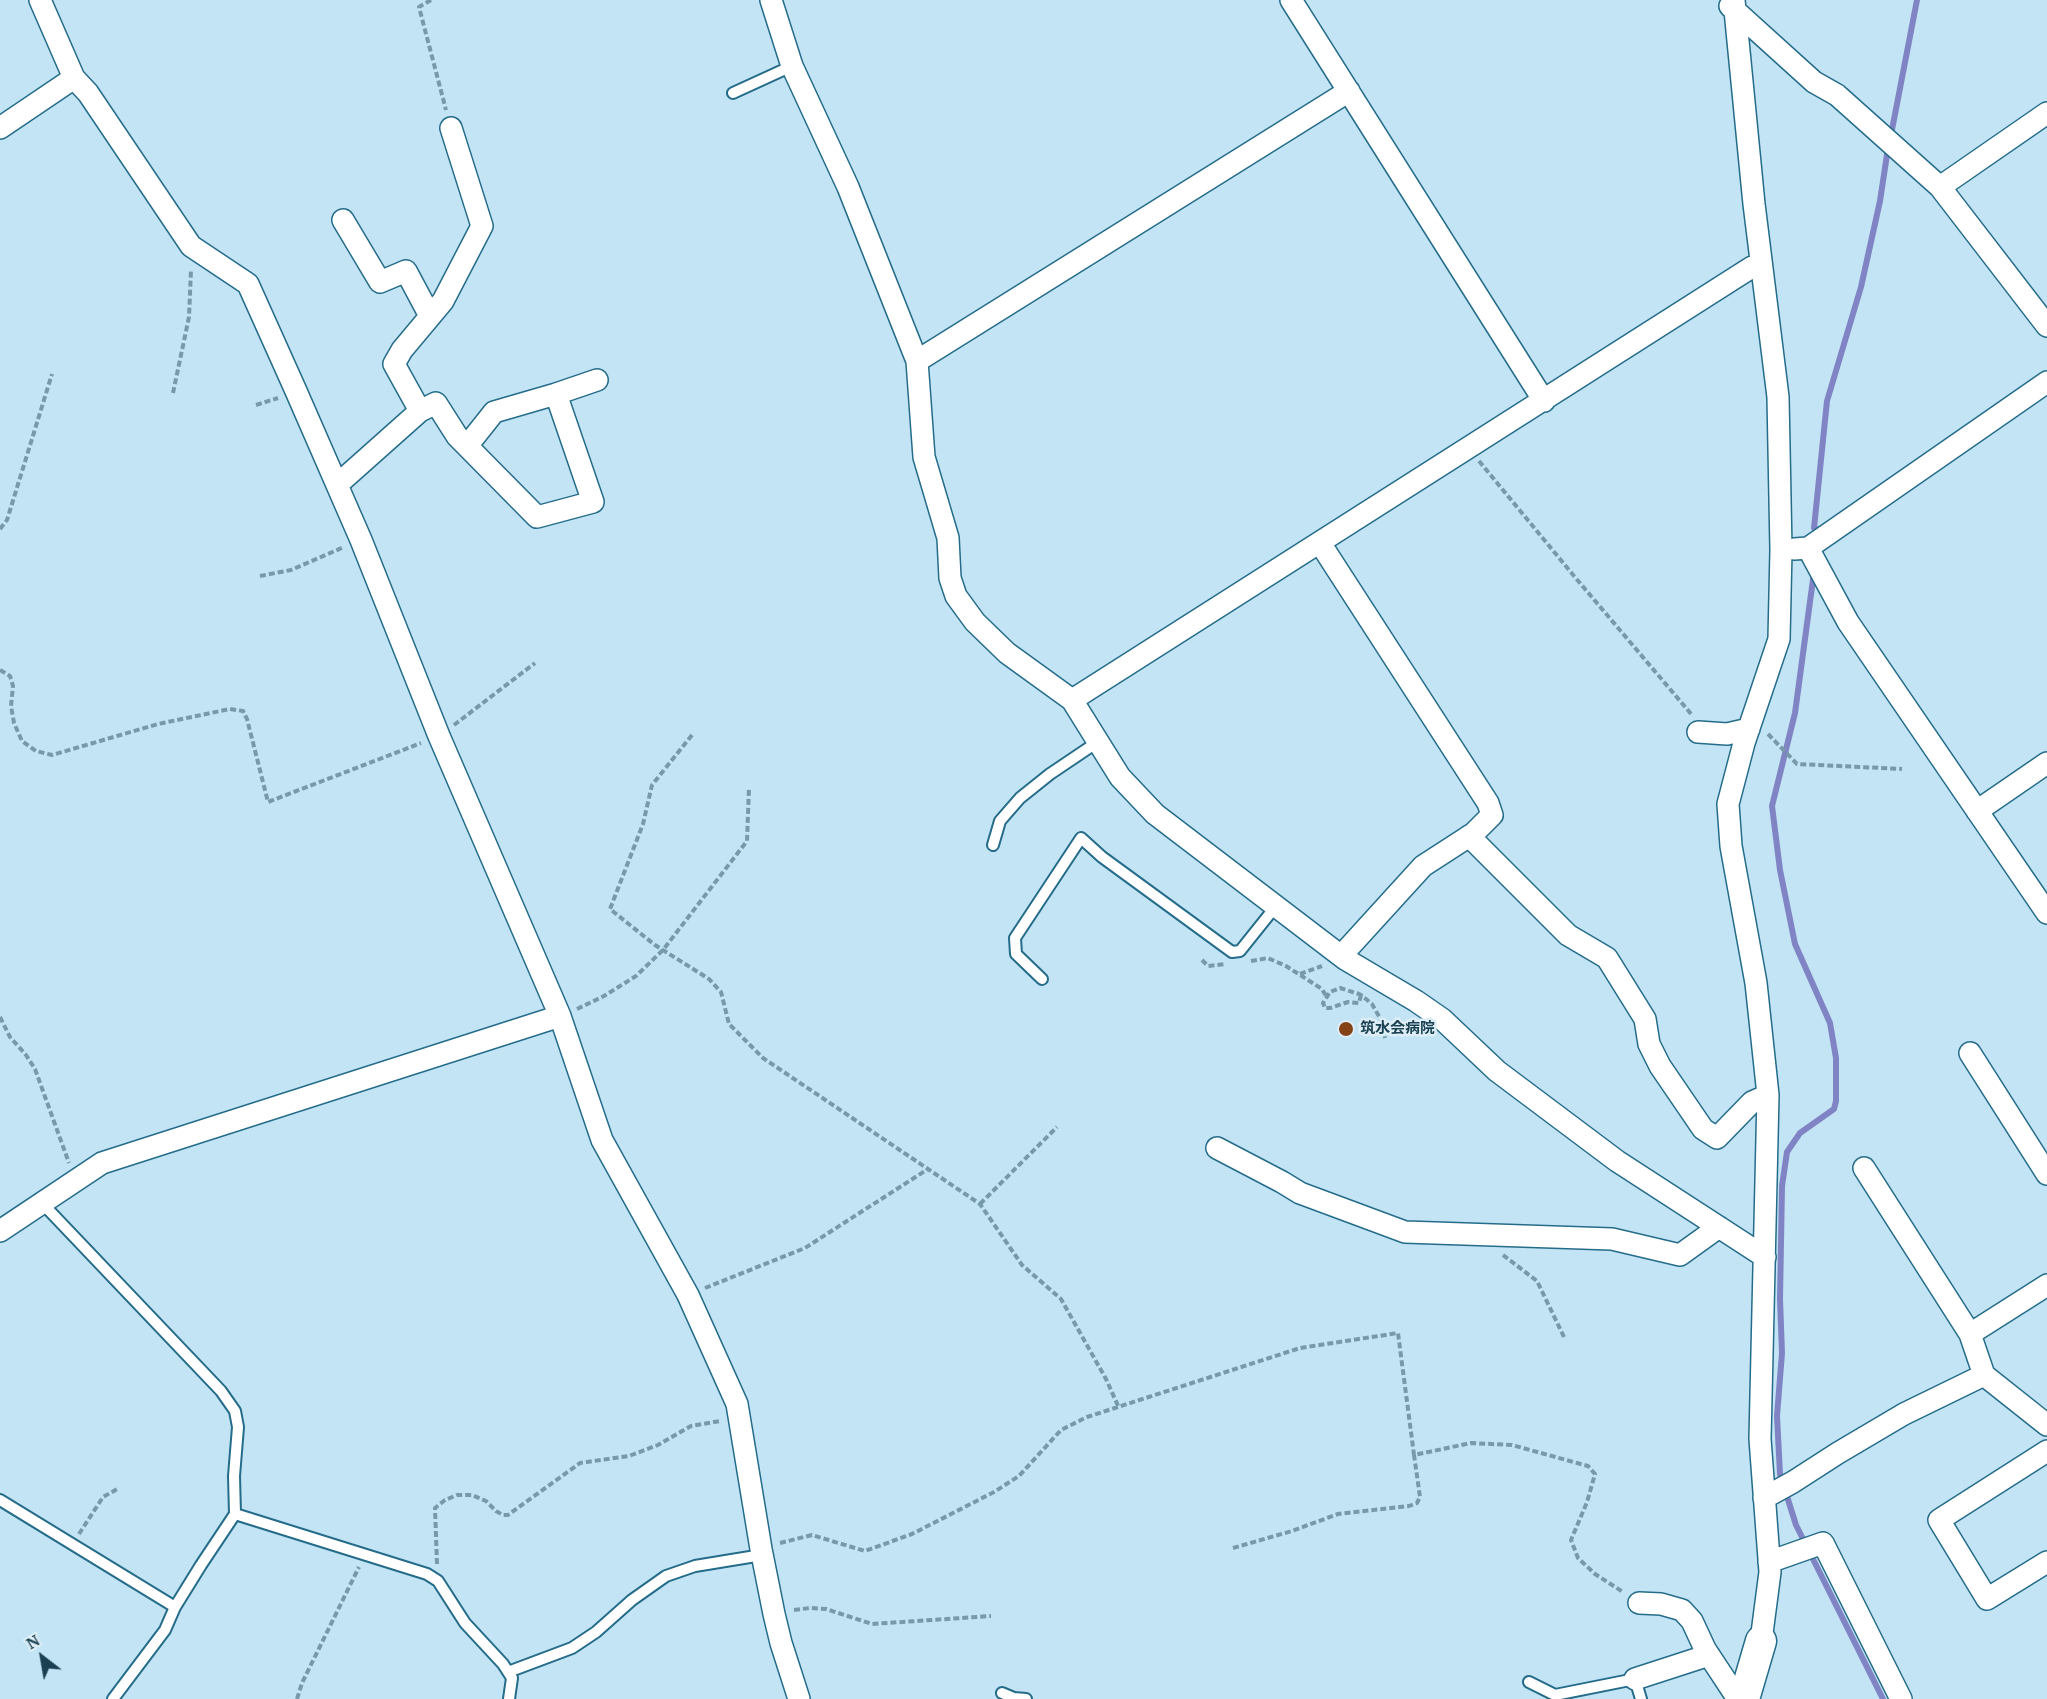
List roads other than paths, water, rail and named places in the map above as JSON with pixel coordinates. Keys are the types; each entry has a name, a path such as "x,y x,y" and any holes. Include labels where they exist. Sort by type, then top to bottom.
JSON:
{"street":[{"path":"40,0 74,78 88,93 191,246 248,284 338,484 439,736 560,1016 603,1140 688,1295 737,1404 761,1552 774,1614 799,1699"},
{"path":"771,0 792,66 848,188 917,361 924,457 948,538 950,578 956,596 975,622 1007,653 1072,700 1120,777 1155,814 1341,956 1433,1013 1497,1071 1598,1147 1765,1257"},
{"path":"1291,0 1544,401"},
{"path":"1730,3 1814,82 1837,95 1940,187 2047,326"},
{"path":"1639,1603 1661,1604 1682,1610 1692,1621 1709,1655 1738,1693 1761,1641 1770,1572 1767,1496 1760,1439 1768,1095 1756,983 1731,846 1728,804 1750,725 1779,639 1781,550 1778,397 1730,3"},
{"path":"0,128 74,78"},
{"path":"917,361 1349,91"},
{"path":"1940,187 2047,113"},
{"path":"420,411 394,364 402,350 443,301 482,226 451,128"},
{"path":"343,220 380,282 406,271 430,316"},
{"path":"1072,700 1752,267"},
{"path":"466,446 494,412 597,380"},
{"path":"1781,550 1808,548 2047,382"},
{"path":"338,484 420,411 436,403 466,446 537,517 592,502 556,394"},
{"path":"1320,543 1488,804 1492,815 1469,836 1423,866 1341,956"},
{"path":"1808,548 1848,622 2047,913"},
{"path":"1702,732 1727,734 1750,725"},
{"path":"1977,811 2047,763"},
{"path":"1469,836 1568,935 1607,958 1645,1019 1649,1044 1660,1065 1703,1129 1717,1138 1752,1102 1768,1095"},
{"path":"0,1231 102,1163 560,1016"},
{"path":"1970,1053 2047,1174"},
{"path":"1216,1148 1300,1193 1405,1232 1612,1239 1680,1255 1719,1227"},
{"path":"1864,1168 1970,1334 1984,1375 2047,1424"},
{"path":"1970,1334 2047,1285"},
{"path":"1767,1496 1904,1414 1984,1375"},
{"path":"2047,1451 1939,1520 1987,1599 2047,1562"},
{"path":"1769,1562 1823,1543 1901,1699"},
{"path":"1635,1679 1709,1655"}],"lane":[{"path":"733,93 792,66"},
{"path":"993,845 1000,820 1020,798 1050,774 1099,741"},
{"path":"1042,979 1016,954 1015,938 1082,838 1102,857 1232,952 1240,951 1276,906"},
{"path":"42,1203 221,1391 236,1411 238,1427 234,1476 235,1514 175,1607 165,1630 113,1699"},
{"path":"0,1500 175,1607"},
{"path":"235,1514 427,1574 436,1580 465,1623 503,1664 512,1678 509,1699"},
{"path":"508,1672 572,1648 596,1632 632,1600 666,1576 695,1566 761,1552"},
{"path":"1529,1682 1555,1695 1635,1679 1641,1699"},
{"path":"1002,1692 1014,1698 1026,1699"}],"waterway":[{"path":"1891,135 1917,0"},
{"path":"1816,535 1817,529 1814,528 1827,401 1861,287 1880,201 1888,148"},
{"path":"1814,572 1795,713 1772,806 1780,870 1795,944 1830,1023 1836,1058 1836,1101 1834,1109 1800,1133 1787,1152 1782,1186 1780,1299 1782,1353 1777,1416 1780,1474 1796,1525 1883,1699"}],"place":[{"name":"筑水会病院","path":"1346,1029"}]}
